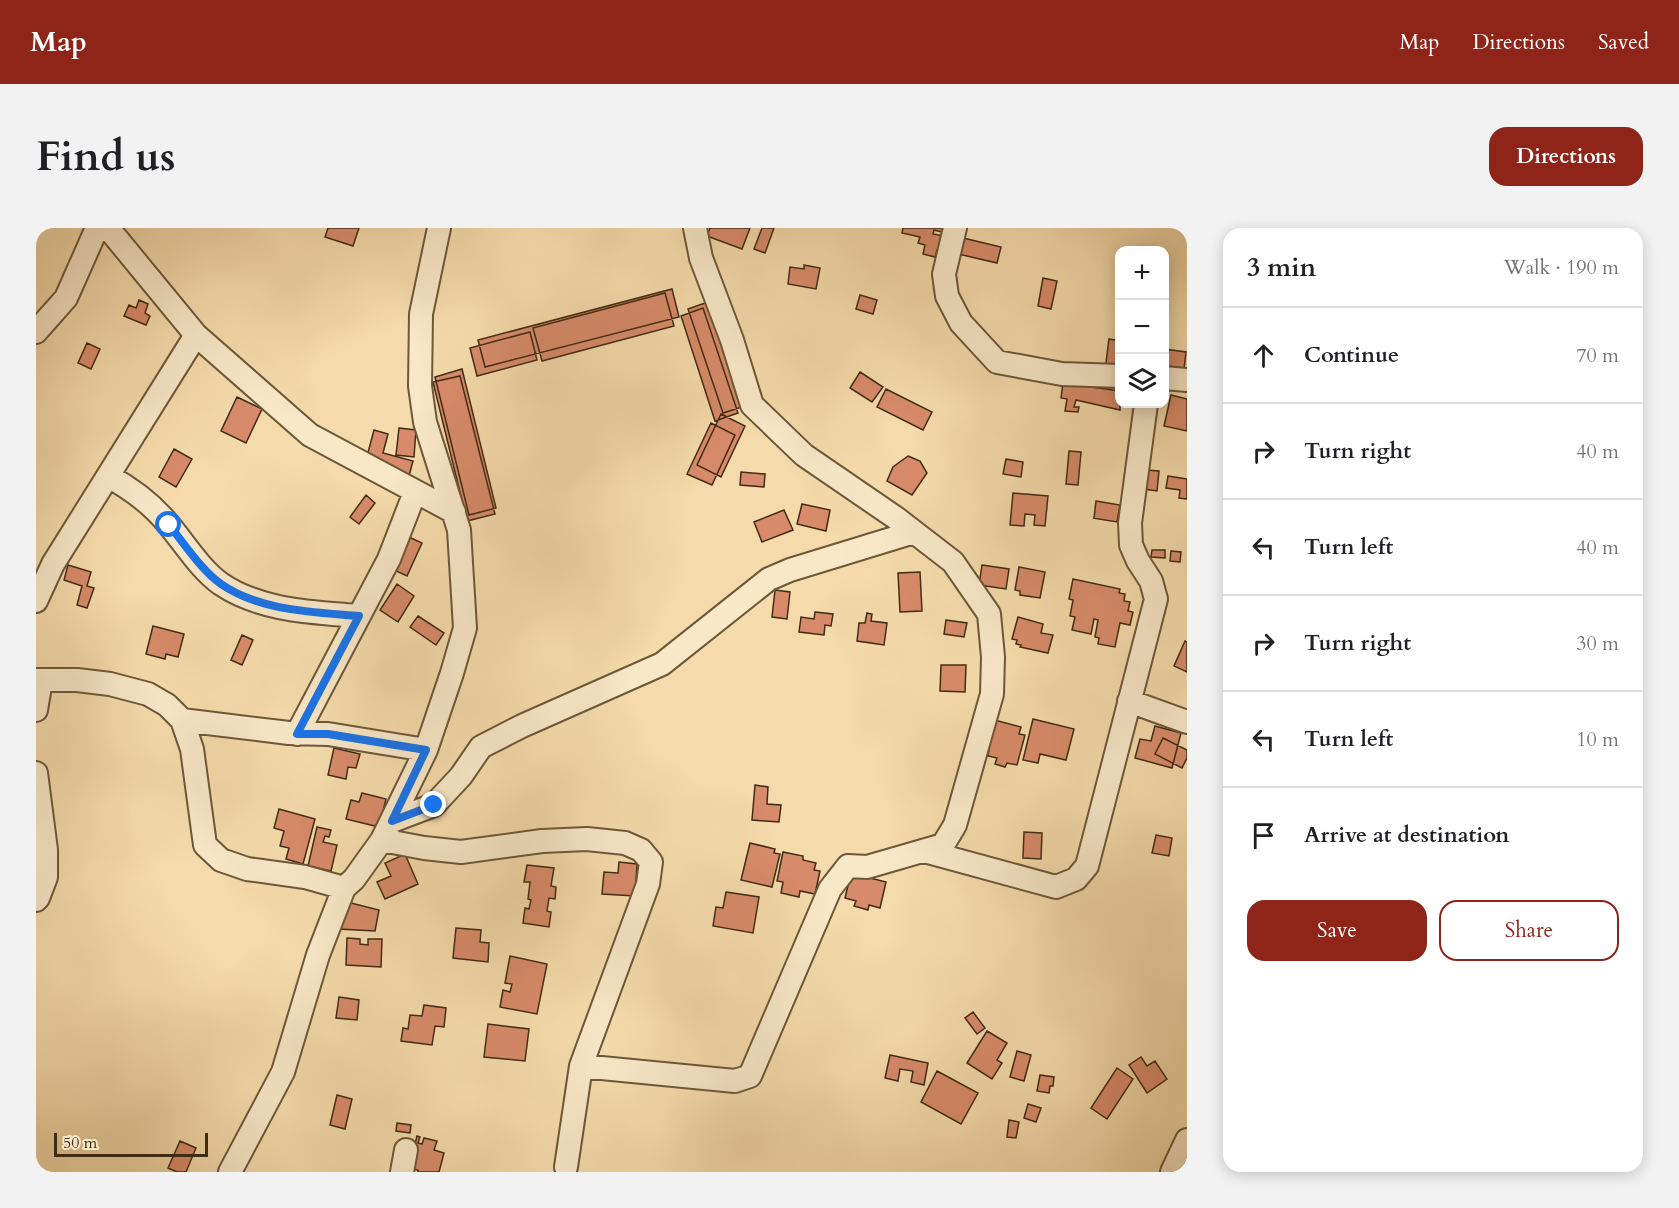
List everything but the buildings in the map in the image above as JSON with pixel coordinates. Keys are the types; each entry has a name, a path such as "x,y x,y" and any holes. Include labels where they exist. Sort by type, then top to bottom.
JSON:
{"street":[{"path":"36,333 66,298 97,228"},
{"path":"108,228 196,335 310,435 454,512"},
{"path":"230,1172 283,1072 318,955 344,888 354,879 387,830 426,750 465,628 459,530 424,422 420,386 421,314 439,228"},
{"path":"581,1066 735,1081 750,1076 830,889 848,866 867,867 943,844 955,825 992,694 993,657 989,614 953,562 804,455 752,405 732,340 701,258 696,228"},
{"path":"955,228 944,274 946,296 961,323 997,362 1062,374 1115,376"},
{"path":"36,601 45,558 108,476 196,335"},
{"path":"1169,378 1187,380"},
{"path":"924,851 1056,887 1076,879 1087,866 1156,600 1151,581 1138,561 1131,544 1130,523 1145,408"},
{"path":"108,476 131,489 155,509 219,583 245,597 302,611 359,616"},
{"path":"297,734 389,559 415,492"},
{"path":"387,830 434,805 461,776 481,747 522,726 662,664 769,579 790,570 914,532"},
{"path":"36,710 38,680 77,680 110,684 148,694 167,705 182,720 192,749 205,845 221,860 247,869 305,877 344,888"},
{"path":"1129,700 1187,722"},
{"path":"182,720 297,734 328,734 426,750"},
{"path":"36,773 46,850 46,877 36,900"},
{"path":"387,830 424,848 461,852 542,841 587,838 626,843 641,850 651,862 648,884 581,1066 566,1167"},
{"path":"1172,1172 1187,1140"},
{"path":"402,1172 406,1150"}],"route":[{"path":"169,525 219,583 245,597 302,611 359,616 297,734 328,734 426,750 392,821 434,805"}]}
